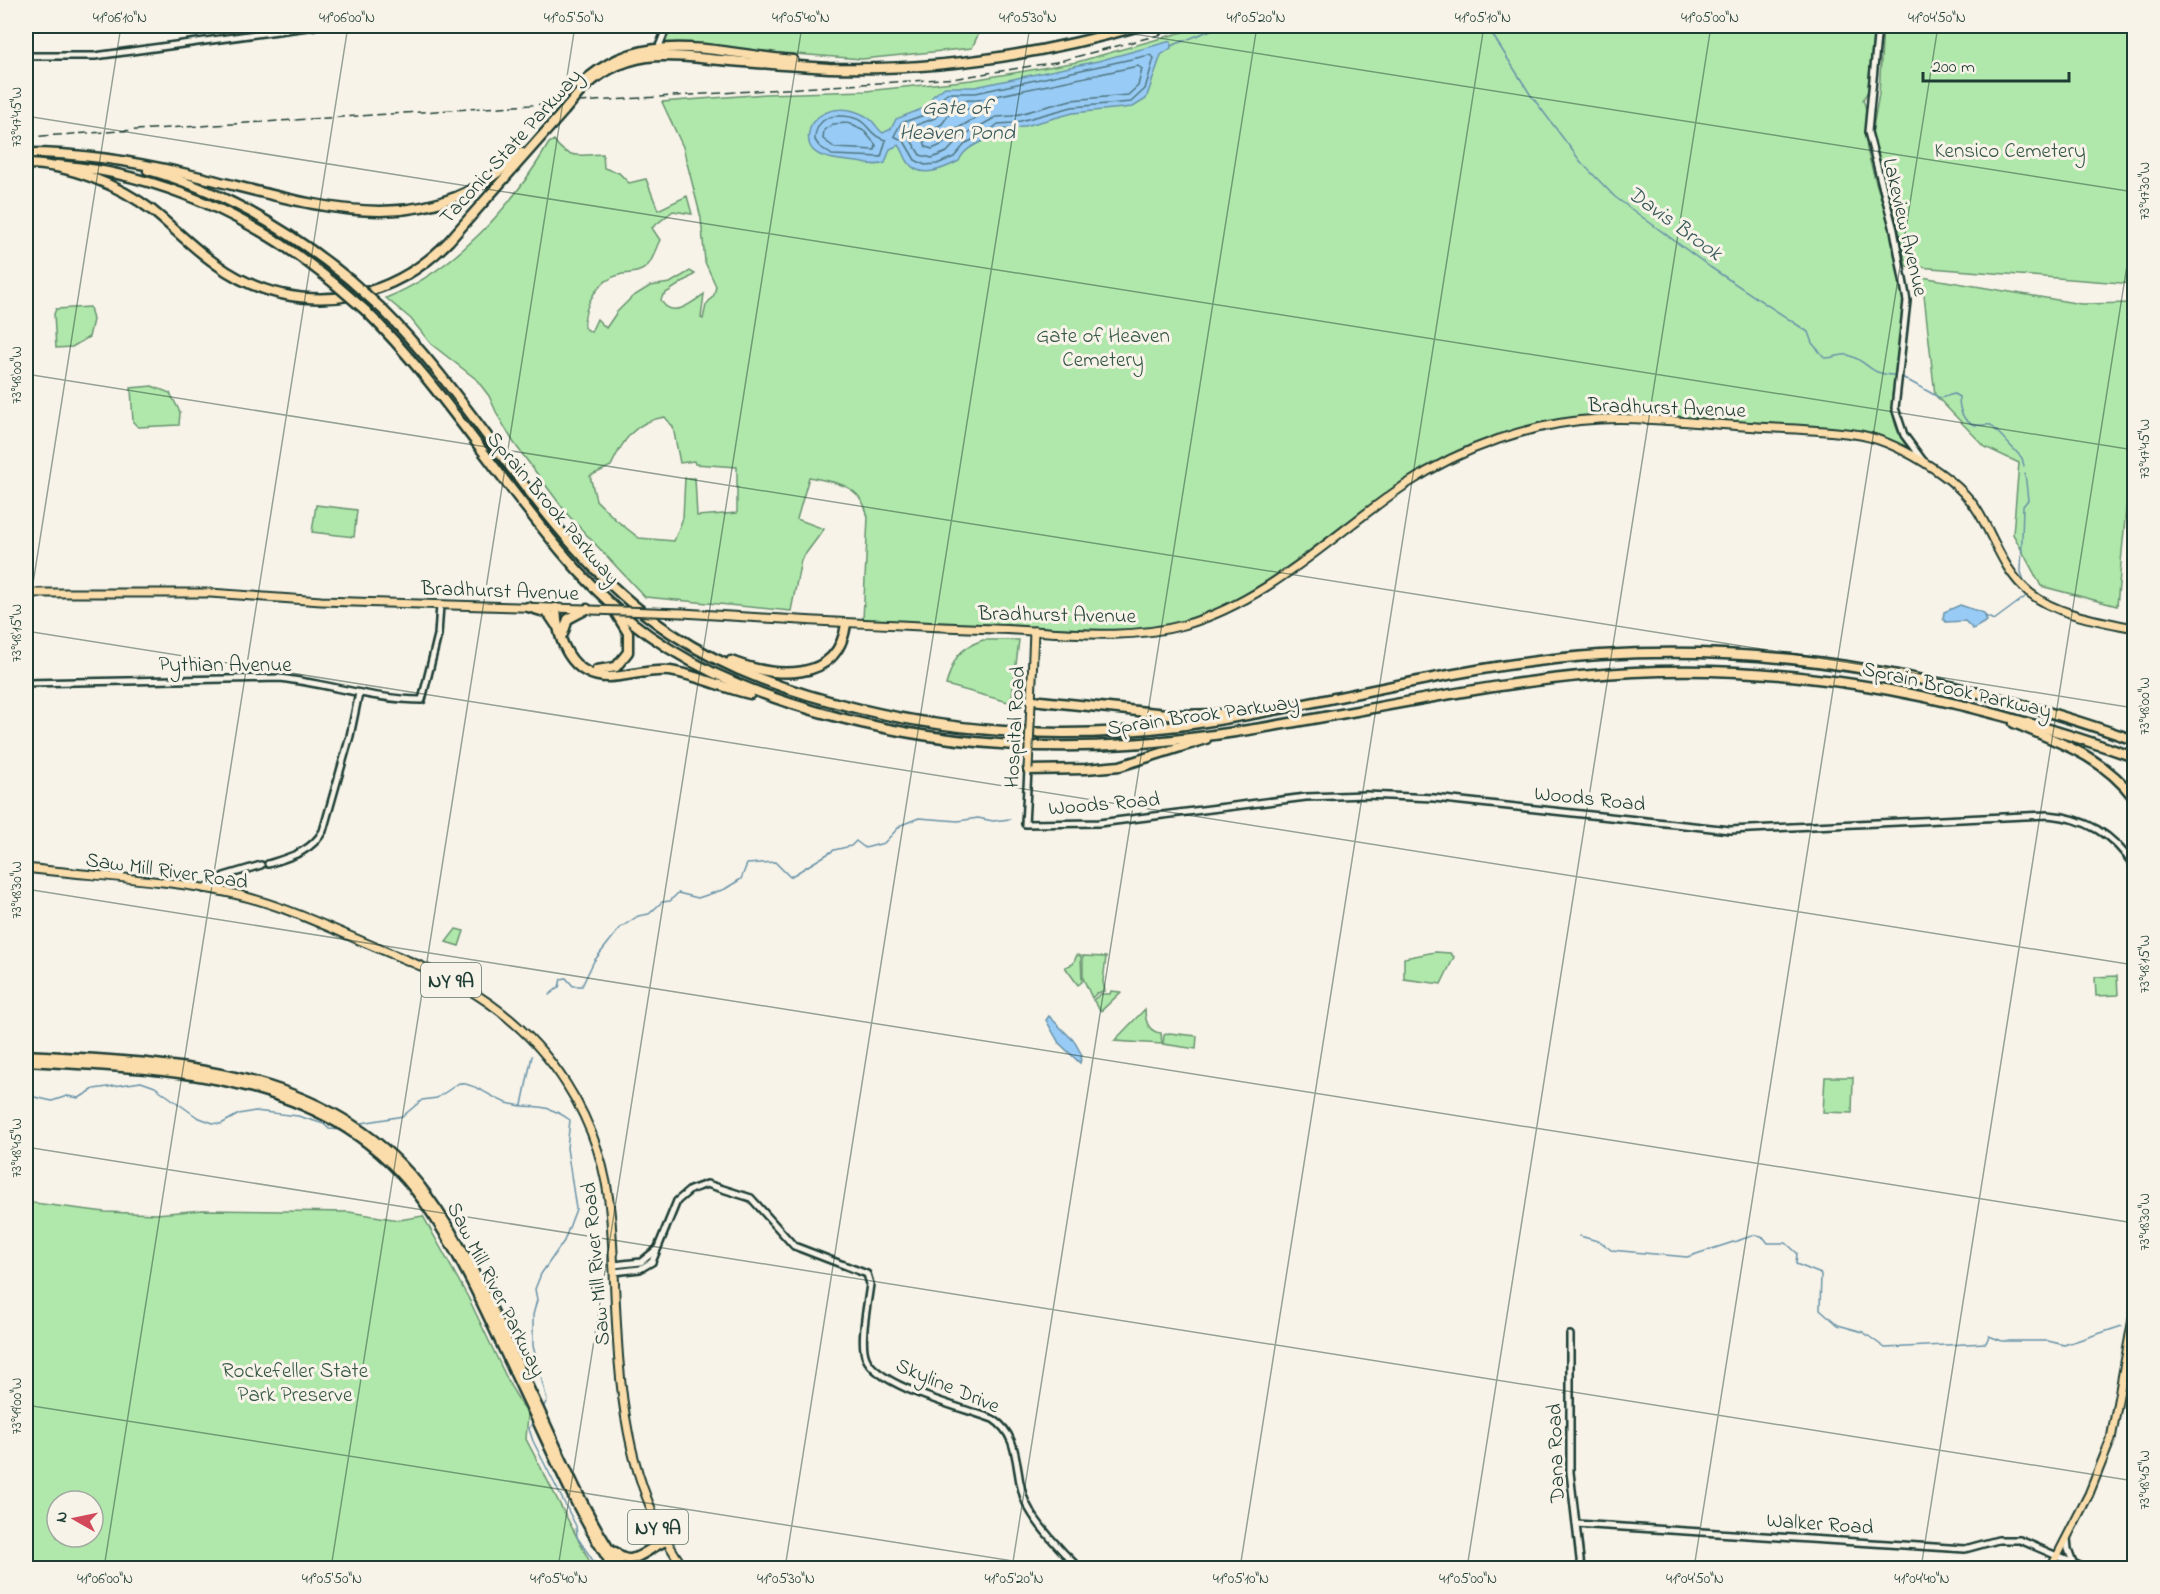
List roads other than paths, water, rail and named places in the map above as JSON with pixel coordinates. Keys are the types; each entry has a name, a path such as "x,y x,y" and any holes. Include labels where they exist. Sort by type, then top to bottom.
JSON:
{"highway":[{"name":"Taconic State Parkway","path":"26,164 38,164 88,177 129,195 152,210 214,263 243,281 289,296 332,298 384,286 429,260 449,241 591,74 614,59 634,51 658,48 814,62 903,62 1007,51 1120,26"},
{"name":"Taconic State Parkway","path":"576,93 612,68 628,61 653,57 821,67 918,67 1006,56 1140,26"},
{"name":"Taconic State Parkway","path":"26,153 113,158 343,210 393,212 442,202 482,183 517,157 561,111"},
{"name":"Sprain Brook Parkway","path":"47,154 91,158 135,166 202,189 287,233 350,280 381,308 426,357 582,555 640,610 696,649 751,675 816,697 884,714 961,727 1020,732 1098,732 1184,725 1514,664 1600,655 1704,653 1806,660 1908,675 1999,697 2134,740"},
{"name":"Sprain Brook Parkway","path":"38,164 77,166 118,173 194,197 267,235 335,284 365,310 408,357 550,538 604,598 649,635 693,662 781,701 902,732 1005,745 1126,744 1235,730 1533,681 1654,671 1739,672 1809,677 1885,688 1977,708 2134,757"},
{"path":"528,607 548,613 571,652 588,667 606,671 619,665 628,652 629,637 604,598"},
{"path":"559,608 562,645 571,658 593,674 610,676 648,671 670,671 781,701"},
{"path":"560,632 566,620 589,609"},
{"path":"696,649 759,670 778,672 806,670 825,663 835,655 842,643 846,624"},
{"path":"1031,701 1176,715 1250,712"},
{"path":"1977,708 2083,753 2112,773 2134,798"},
{"path":"1028,769 1086,769 1120,766 1235,730"},
{"name":"Saw Mill River Parkway","path":"26,1055 138,1062 217,1073 294,1094 351,1126 404,1167 446,1224 472,1271 586,1521 614,1569"},
{"name":"Saw Mill River Parkway","path":"26,1061 137,1068 215,1079 284,1097 351,1126"},
{"name":"Saw Mill River Parkway","path":"538,1415 599,1533 622,1569"},
{"path":"599,1533 619,1557 627,1560 635,1559 655,1545 667,1541"},
{"path":"634,1569 667,1541"}],"main road":[{"name":"Bradhurst Avenue","path":"26,593 210,593 312,601 589,609 846,624 1108,635 1141,634 1204,618 1238,603 1301,562 1428,471 1507,437 1554,424 1624,418 1850,434 1880,440 1925,464 1959,487 1971,499 2011,573 2034,597 2060,609 2134,628"},
{"name":"Hospital Road","path":"1028,769 1034,631"},
{"name":"Saw Mill River Road","path":"26,868 204,889 244,897 289,911 427,969 477,995 522,1029 564,1079 593,1133 608,1188 627,1434 644,1494 667,1541 684,1569"},
{"path":"2051,1569 2089,1494 2111,1439 2134,1313"}],"street":[{"path":"26,56 95,56 315,26"},
{"path":"653,57 667,26"},
{"name":"Lakeview Avenue","path":"1878,26 1868,132 1894,230 1907,301 1895,408 1904,435 1925,464"},
{"name":"Pythian Avenue","path":"26,683 260,677 310,681 359,693 422,700 438,635 440,604"},
{"path":"204,889 224,876 299,854 319,838 350,736 359,693"},
{"name":"Hospital Road","path":"1026,824 1028,769"},
{"name":"Woods Road","path":"1026,824 1099,823 1306,797 1366,795 1434,798 1730,830 2048,815 2070,817 2102,831 2116,842 2134,866"},
{"name":"Skyline Drive","path":"614,1269 641,1262 657,1248 680,1198 694,1188 710,1185 751,1198 794,1246 867,1274 870,1284 864,1349 872,1367 895,1383 993,1419 1003,1426 1013,1444 1025,1502 1079,1569"},
{"name":"Dana Road","path":"1570,1335 1570,1474 1581,1569"},
{"name":"Walker Road","path":"1576,1524 1965,1549 2009,1539 2031,1543 2085,1569"},
{"path":"2067,1538 2070,1557 2074,1565"}],"water":[{"name":"Gate of Heaven Pond","path":"1171,41 1171,48 1161,55 1146,99 1133,107 1073,113 1014,129 1000,129 992,136 995,139 991,142 987,139 974,145 964,153 959,161 939,170 919,171 908,162 899,145 890,149 885,163 875,165 828,158 813,150 809,144 812,123 832,110 848,110 863,115 883,133 891,129 896,119 927,107 933,96 945,87 975,87 1098,61"},
{"path":"1960,605 1984,613 1987,621 1973,629 1965,621 1946,622 1943,619 1944,612"},
{"path":"1049,1016 1074,1041 1082,1055 1080,1063 1059,1043 1046,1020"}],"waterway":[{"path":"1171,46 1221,26"},
{"name":"Davis Brook","path":"1487,26 1530,94 1581,162 1615,197 1710,267 1808,332 1812,343 1825,358 1848,355 1873,370 1894,375"},
{"name":"Davis Brook","path":"1902,377 1940,398 1954,394 1959,397 1964,418 1971,424 1991,425 2022,458 2024,466"},
{"name":"Davis Brook","path":"2025,473 2028,500 2023,506 2021,572 2025,583"},
{"name":"Davis Brook","path":"1985,616 1994,620 2025,597"},
{"path":"549,995 559,987 561,979 566,978 573,986 582,986 594,961 620,928 638,916 649,914 662,902 670,901 678,893 698,898 725,889 741,879 747,864 775,862 790,877 834,850 851,846 856,841 865,848 884,843 901,825 919,818 958,821 978,818 993,821 1010,819"},
{"path":"522,1105 532,1056"},
{"path":"26,1095 52,1101 67,1096 79,1098 94,1089 141,1082 155,1087 197,1117 213,1123 221,1124 239,1114 255,1111 298,1116 324,1124 329,1129 344,1130"},
{"path":"356,1124 403,1116 422,1100 437,1098 459,1083 472,1086 501,1101 545,1108 570,1120 567,1148 576,1209 564,1241 541,1274 535,1289 537,1300 533,1315 533,1346 547,1400 543,1408"},
{"path":"1580,1236 1601,1242 1611,1250 1687,1257 1755,1235 1764,1238 1768,1243 1786,1243 1797,1253 1796,1264 1821,1274 1820,1309 1838,1325 1863,1332 1885,1348 1986,1343 1989,1336 2002,1341 2048,1341 2064,1345 2122,1326"},
{"path":"533,1421 529,1429 533,1441 576,1526 577,1537 598,1568"}],"railway":[{"path":"26,137 958,78 1056,62 1193,26"}],"park label":[{"name":"Kensico Cemetery","path":"2010,150"},
{"name":"Gate of Heaven Cemetery","path":"1103,347"},
{"name":"Rockefeller State Park Preserve","path":"295,1382"}]}
